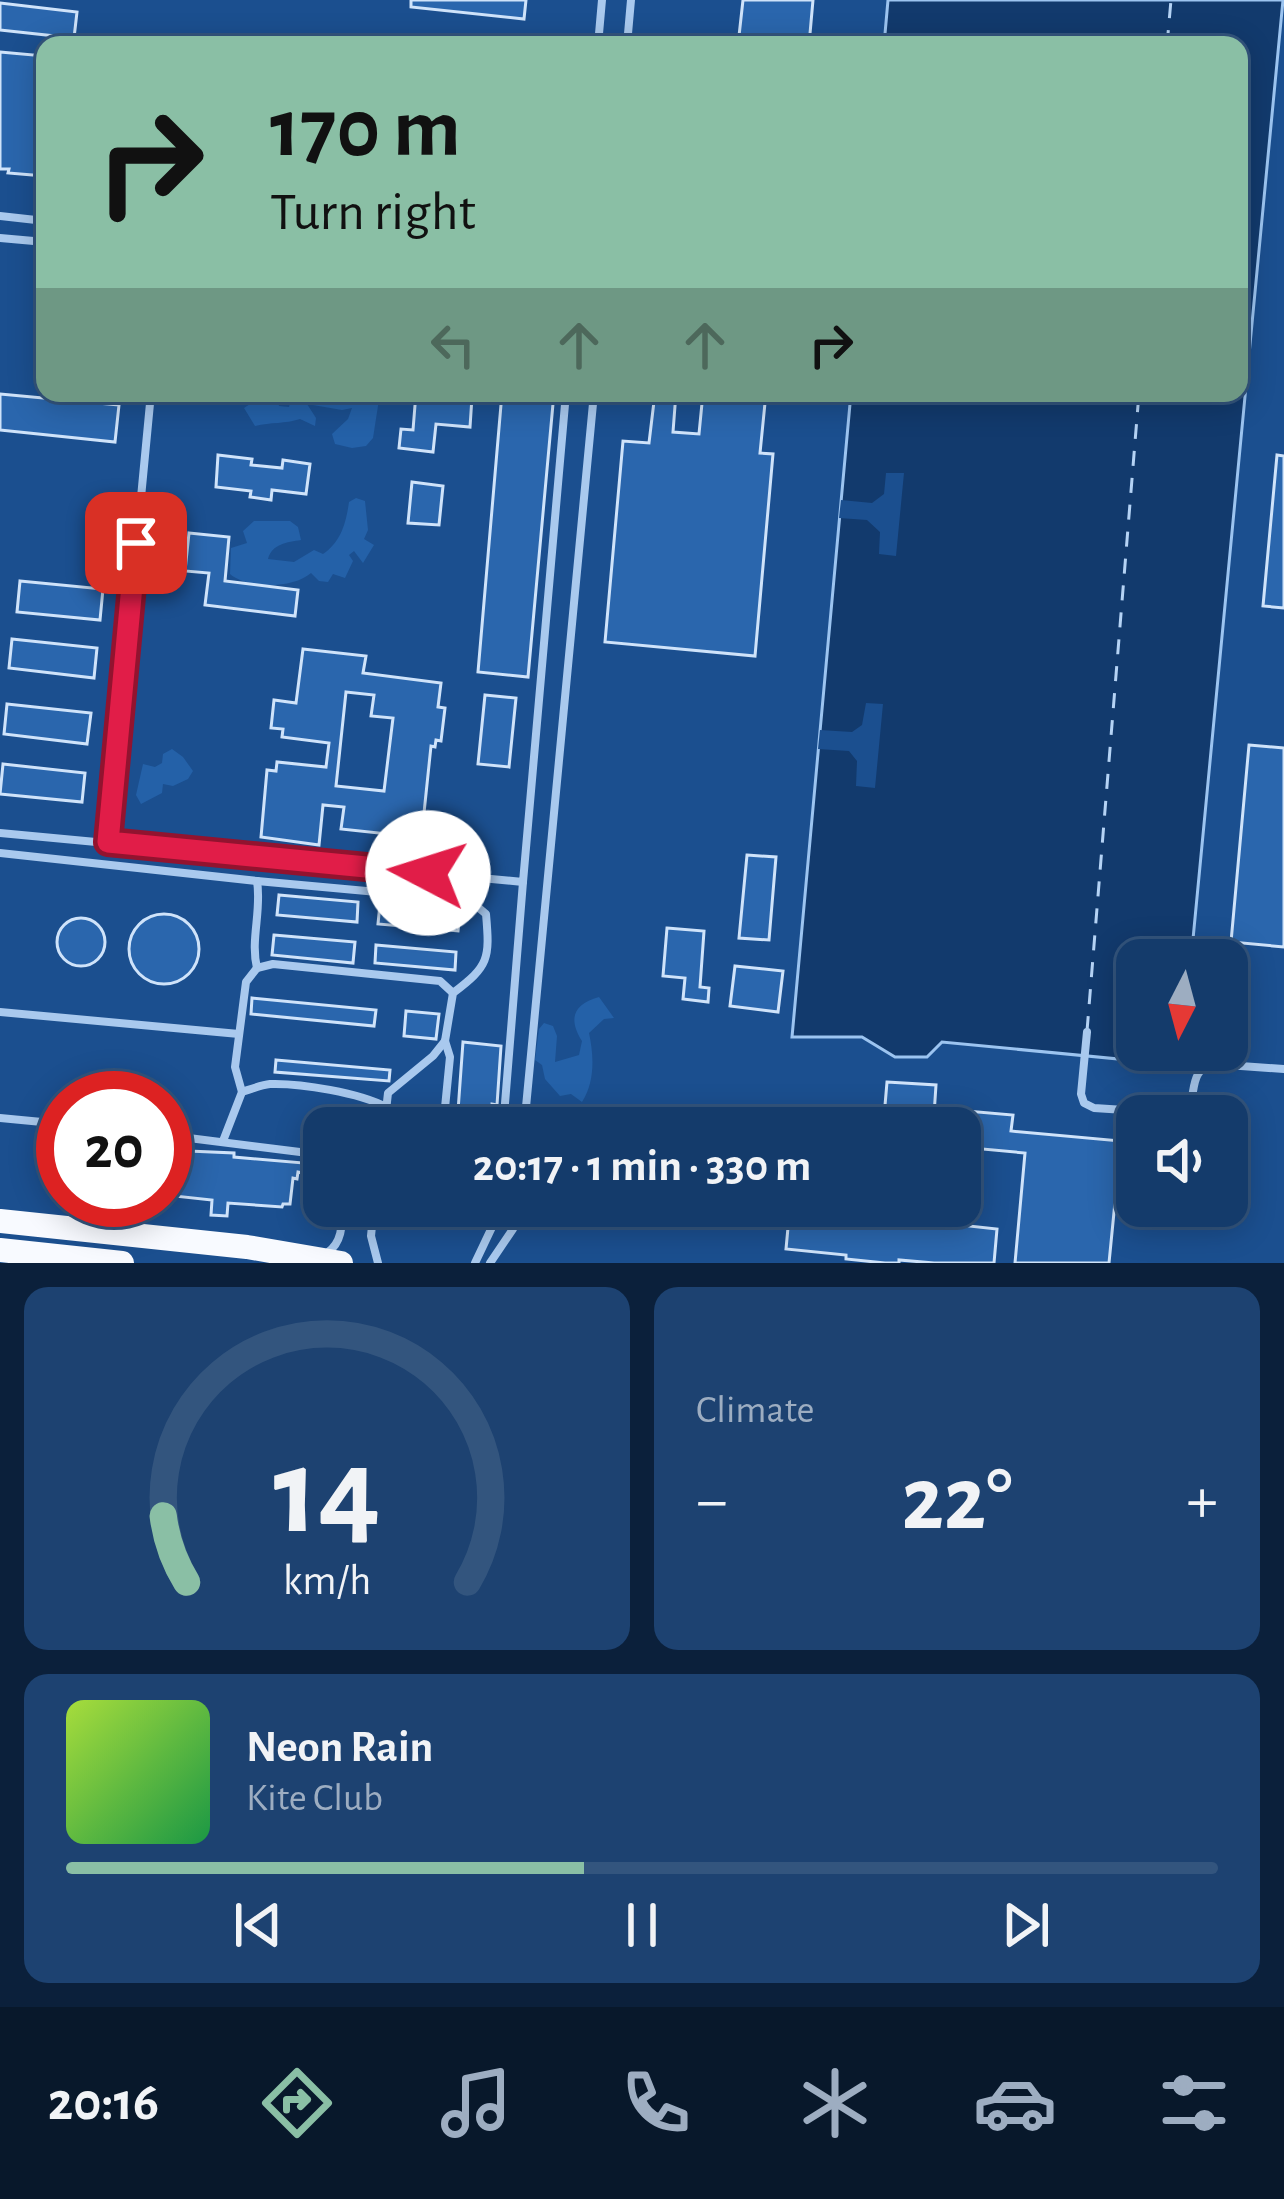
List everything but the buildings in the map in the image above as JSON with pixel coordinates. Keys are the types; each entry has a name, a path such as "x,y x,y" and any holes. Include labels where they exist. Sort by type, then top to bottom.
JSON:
{"highway":[{"path":"0,1221 247,1247 341,1263"},
{"path":"0,1250 122,1263"}],"lane":[{"path":"599,36 602,0"},
{"path":"628,36 631,0"},
{"path":"0,216 36,219"},
{"path":"0,238 36,241"},
{"path":"108,842 150,402"},
{"path":"505,1107 565,402"},
{"path":"526,1107 592,402"},
{"path":"0,833 523,882"},
{"path":"0,854 473,903 486,914 487,956 482,971 453,993 445,1041 449,1057 445,1107"},
{"path":"256,881 257,968"},
{"path":"223,1141 242,1092 236,1066 238,1034 245,982 257,968 273,964 440,981 453,993"},
{"path":"0,1012 238,1034"},
{"path":"1087,1032 1082,1094 1084,1103 1094,1108 1186,1114 1202,1067 1284,1069"},
{"path":"242,1092 268,1084 326,1090 370,1098 386,1107 388,1093 445,1041"},
{"path":"0,1118 36,1121"},
{"path":"192,1138 303,1153"},
{"path":"312,1257 335,1247 341,1227"},
{"path":"372,1227 378,1263"},
{"path":"476,1263 492,1227"},
{"path":"490,1263 513,1227"}],"shaded area":[{"path":"888,0 1283,0 1248,365 1248,36 885,36"},
{"path":"253,402 289,407 290,402 379,402 373,438 366,446 352,448 335,444 332,434 352,408 307,404 316,418 315,426 300,419 255,426 244,408"},
{"path":"850,402 1244,402 1193,939 1116,939 1116,1059 942,1042 927,1057 895,1057 862,1037 792,1037"},
{"path":"365,501 368,530 364,539 374,545 363,563 354,551 349,555 353,561 345,578 333,574 328,582 319,581 311,573 270,585 230,574 231,548 247,543 243,531 254,521 290,521 298,527 301,540 277,547 268,559 294,562 314,550 323,554 334,544 349,502"},
{"path":"172,749 193,771 173,786 163,784 162,793 141,804 136,795 143,764 155,767"},
{"path":"599,997 614,1018 604,1019 589,1033 592,1069 586,1094 582,1102 571,1094 560,1096 535,1060 539,1029 544,1023 553,1026 555,1062 579,1055 582,1041 575,1026 576,1013"}],"pier":[{"path":"886,473 904,473 896,556 879,554 880,532 867,520 839,518 841,500 872,503 884,494"},
{"path":"866,703 883,704 875,788 856,786 857,761 849,751 818,749 820,730 852,732 862,725"}],"ferry route":[{"path":"1168,36 1171,0"},
{"path":"1087,1031 1138,402"}],"route":[{"path":"136,543 108,842 428,873"}]}
